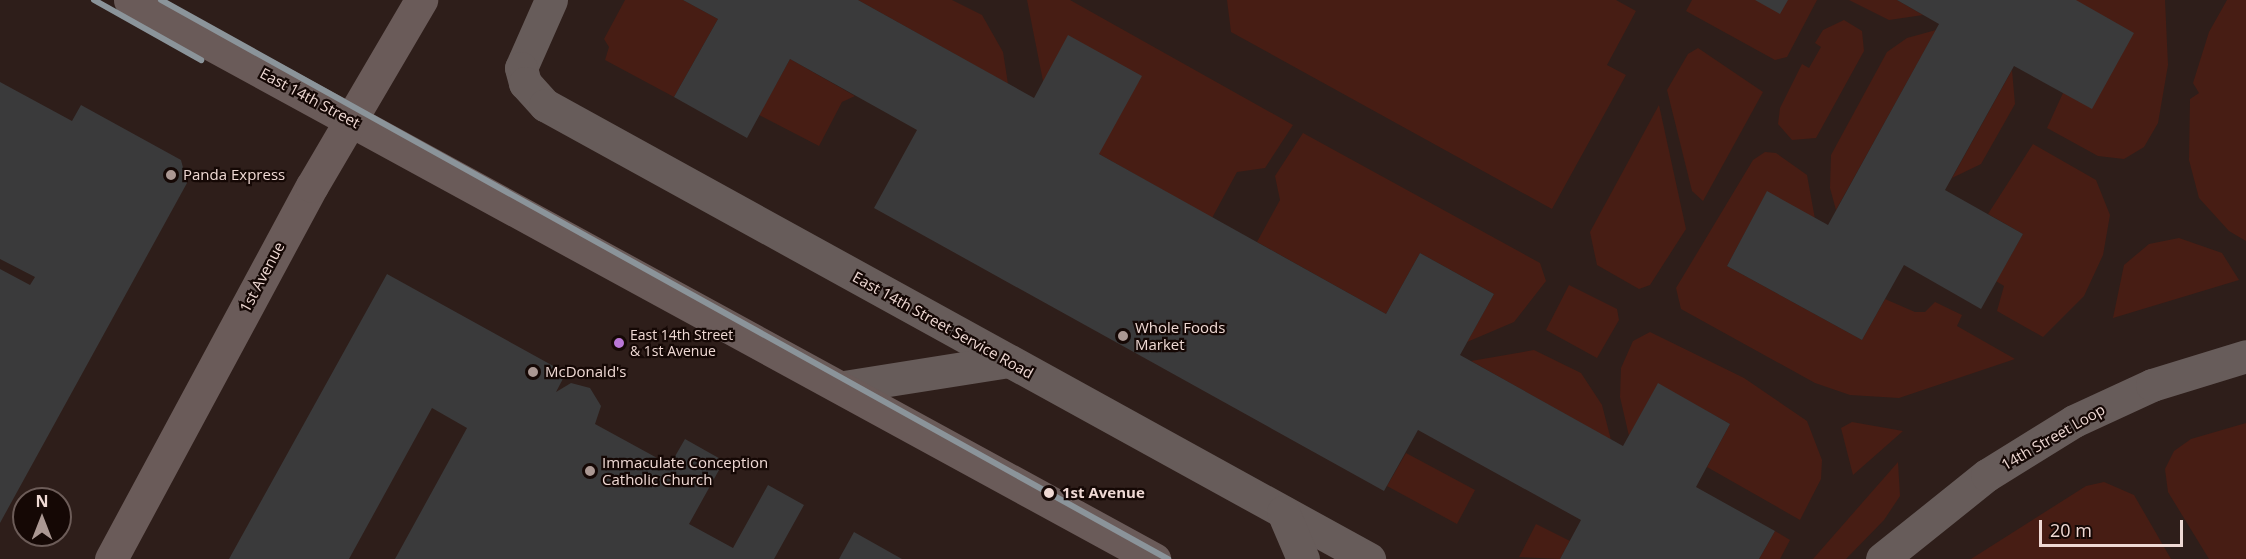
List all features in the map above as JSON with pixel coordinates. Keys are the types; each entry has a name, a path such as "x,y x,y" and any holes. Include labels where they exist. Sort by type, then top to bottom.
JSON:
{"main road":[{"name":"East 14th Street","path":"130,0 844,387 1154,559"},
{"name":"1st Avenue","path":"111,559 421,0"}],"street":[{"name":"East 14th Street Service Road","path":"551,0 523,56 525,83 545,105 1369,559"},
{"name":"14th Street Loop","path":"1882,559 1987,475 2074,421 2152,385 2246,356"},
{"path":"844,387 1009,361"},
{"path":"1283,512 1303,559"}],"shaded area":[{"path":"625,0 683,0 718,19 674,97 605,60 609,47 604,39"},
{"path":"858,0 952,0 982,15 1003,52 1008,84"},
{"path":"1027,0 1070,0 1293,125 1265,168 1237,172 1212,218 1099,154 1043,81"},
{"path":"1227,0 1616,0 1636,11 1607,65 1626,75 1552,209 1231,32"},
{"path":"1692,0 1817,0 1787,57 1775,60 1686,11"},
{"path":"1849,0 1897,0 1923,15 1889,20"},
{"path":"2076,0 2165,0 2168,65 2158,123 2144,147 2124,159 2098,156 2047,128 2063,93"},
{"path":"2227,0 2246,0 2246,241 2229,231 2199,198 2189,160 2190,99 2199,93 2193,83 2209,32"},
{"path":"1844,20 1862,31 1864,51 1816,138 1792,140 1778,124 1780,108 1802,64 1809,68 1821,47 1815,43 1823,30"},
{"path":"1936,30 1836,210 1830,188 1831,155 1887,52 1907,38"},
{"path":"1698,48 1763,92 1703,201 1692,191 1667,90 1688,54"},
{"path":"790,59 855,96 842,102 819,146 759,115"},
{"path":"2012,70 2015,104 1981,164 1952,178"},
{"path":"1659,105 1686,229 1650,285 1639,289 1597,265 1590,232"},
{"path":"1303,133 1540,263 1546,281 1514,322 1467,342 1494,294 1420,253 1386,314 1257,242 1280,200 1275,176"},
{"path":"2033,144 2096,180 2110,215 2103,255 2084,296 2043,337 1997,311 2004,286 1996,281 2023,234 1988,214"},
{"path":"1765,152 1776,153 1807,175 1815,219 1767,192 1727,266 1862,340 1885,299 1915,312 1925,312 1935,302 1962,315 1957,326 2015,359 1899,398 1850,395 1815,383 1681,309 1676,288 1753,160"},
{"path":"2179,238 2222,253 2239,280 2113,318 2124,265 2149,244"},
{"path":"1569,285 1617,309 1619,320 1597,358 1546,330"},
{"path":"1650,332 1744,378 1807,421 1822,460 1821,479 1800,520 1707,467 1730,424 1658,384 1629,436 1620,397 1621,368 1633,341"},
{"path":"1534,350 1581,373 1602,405 1611,440 1471,361"},
{"path":"1852,422 1903,431 1853,475 1841,428"},
{"path":"2246,423 2246,559 2209,559 2168,492 2165,469 2174,451 2191,439"},
{"path":"1406,453 1475,490 1457,524 1387,486"},
{"path":"1898,462 1900,496 1884,520 1846,559 1813,559"},
{"path":"2104,482 2134,495 2171,559 1971,559 2086,486"},
{"path":"1536,524 1570,541 1560,559 1519,557"},
{"path":"1775,531 1790,540 1780,559 1759,559"}],"building":[{"path":"683,0 858,0 1034,98 1068,35 1142,76 1099,154 1386,314 1420,253 1494,294 1460,355 1623,446 1658,383 1730,424 1696,487 1775,531 1759,559 1560,559 1581,520 1418,430 1384,491 874,208 917,130 790,59 747,138 674,97 718,19"},
{"path":"1755,0 1788,0 1780,14"},
{"path":"1897,0 2076,0 2134,33 2092,109 2014,66 1945,190 2023,234 1981,309 1904,265 1862,340 1727,266 1767,191 1828,225 1939,24"},
{"path":"0,82 72,121 81,105 181,160 187,183 20,487 12,487 12,501 0,523 0,269 30,285 35,277 0,259"},
{"path":"387,274 566,373 556,392 571,383 590,388 601,406 595,424 670,465 685,439 724,461 689,524 733,548 768,485 804,505 774,559 395,559 467,428 432,408 349,559 229,559"},
{"path":"854,532 902,559 839,559"}],"transit line":[{"path":"94,0 201,60"},
{"path":"161,0 1168,559"}],"place":[{"name":"Panda Express","path":"171,175"},
{"name":"Whole Foods Market","path":"1123,336"},
{"name":"East 14th Street & 1st Avenue","path":"619,343"},
{"name":"McDonald's","path":"533,372"},
{"name":"Immaculate Conception Catholic Church","path":"590,471"},
{"name":"1st Avenue","path":"1049,493"}]}
